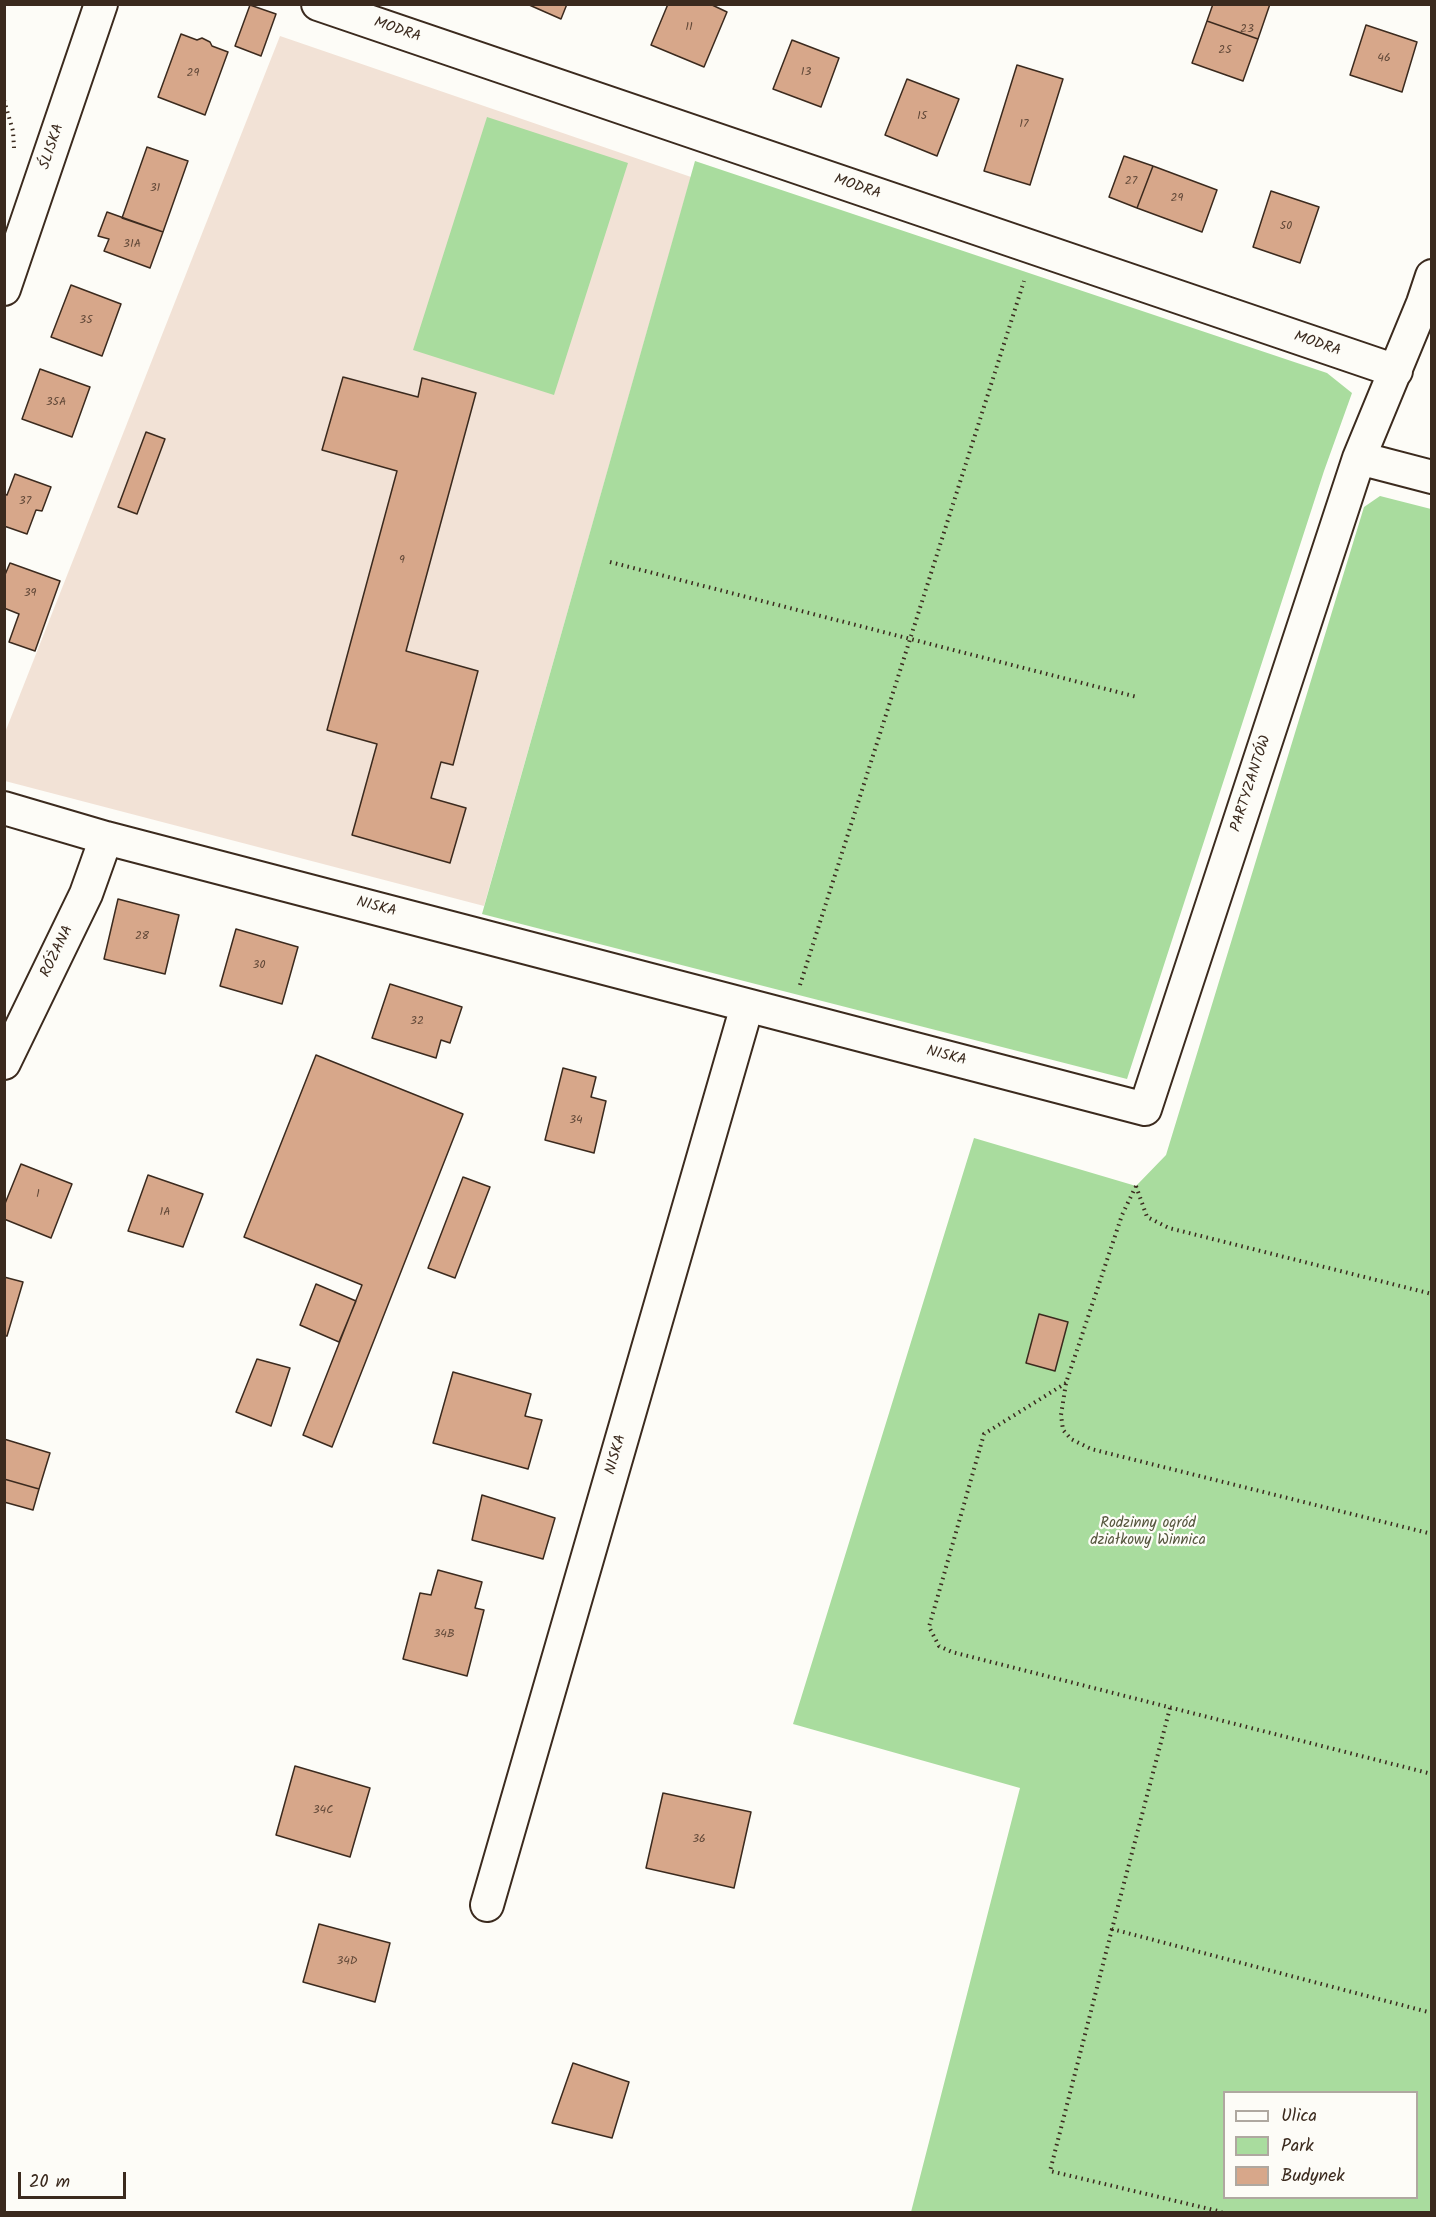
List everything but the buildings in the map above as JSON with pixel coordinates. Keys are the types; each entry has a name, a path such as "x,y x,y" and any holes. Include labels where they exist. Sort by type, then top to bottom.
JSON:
{"street":[{"name":"ŚLISKA","path":"4,289 101,4"},
{"name":"MODRA","path":"318,4 1396,371"},
{"name":"PARTYZANTÓW","path":"1145,1109 1359,458 1396,371 1431,276"},
{"path":"1359,458 1431,477"},
{"name":"NISKA","path":"4,808 106,838 1145,1109"},
{"name":"RÓŻANA","path":"4,1063 80,906 106,838"},
{"name":"NISKA","path":"487,1905 747,1006"}],"path":[{"path":"4,100 13,130 14,151"},
{"path":"791,1017 1032,248"},
{"path":"610,562 1137,697"},
{"path":"1431,1294 1169,1228 1147,1217 1136,1186 1122,1215 1066,1383 1061,1415 1063,1430 1071,1439 1091,1449 1431,1534"},
{"path":"1066,1383 984,1434 929,1627 939,1646 952,1652 1431,1774"},
{"path":"1170,1708 1050,2170 1222,2212"},
{"path":"1112,1929 1431,2013"}],"shaded area":[{"path":"280,36 691,177 484,906 5,781 4,735"}],"green space":[{"path":"487,117 628,163 554,395 413,350"},
{"path":"695,161 1327,373 1352,393 1324,471 1127,1079 482,914"},
{"name":"Rodzinny ogród działkowy Winnica","path":"1380,496 1431,509 1431,2212 911,2212 1020,1788 793,1724 974,1138 1136,1186 1166,1155 1364,507"}]}
